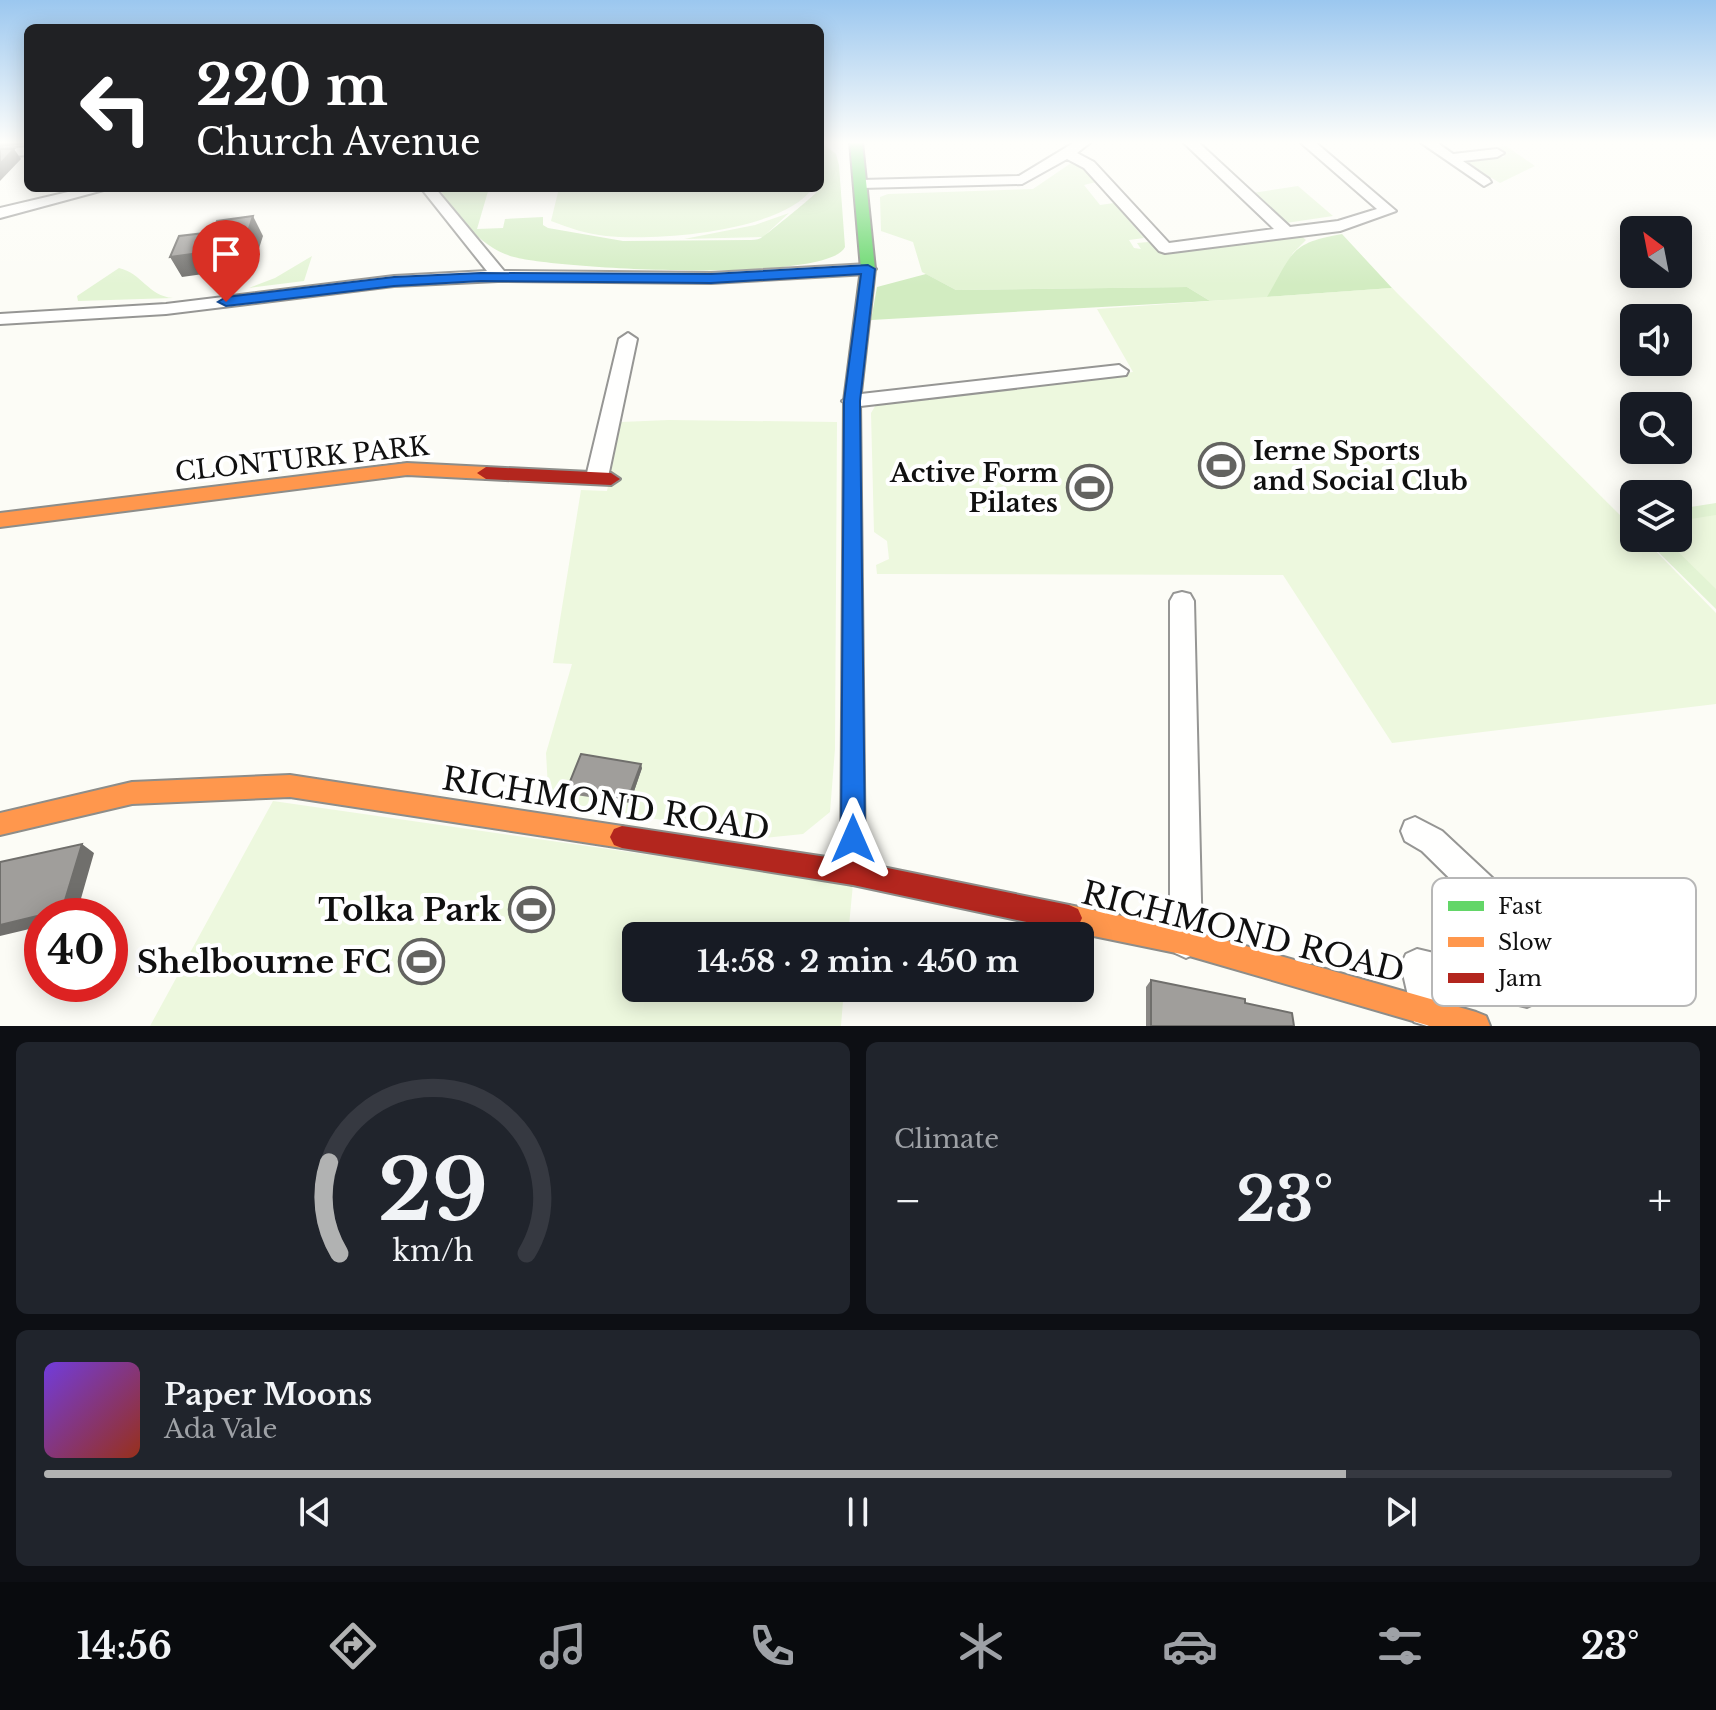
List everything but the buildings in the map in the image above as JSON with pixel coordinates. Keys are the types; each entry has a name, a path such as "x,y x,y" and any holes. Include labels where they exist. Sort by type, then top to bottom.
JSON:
{"street":[{"path":"853,873 852,401 868,269 861,190"},
{"path":"1111,190 1159,243 1171,249 1349,224 1386,213 1388,209 1365,190"},
{"path":"1241,190 1287,233"},
{"path":"0,213 87,192"},
{"path":"431,192 455,227 494,264 498,276"},
{"path":"0,319 166,309 394,281 498,276 711,278 868,269"},
{"path":"604,478 628,339"},
{"path":"852,401 1119,371"},
{"name":"CLONTURK PARK","path":"0,520 407,469 604,478"},
{"path":"1182,601 1186,942"},
{"name":"RICHMOND ROAD","path":"0,824 132,793 280,785 853,873 1186,942 1476,1026"},
{"path":"1415,831 1432,841 1471,878"},
{"path":"1426,1010 1417,965 1432,969"}],"green space":[{"path":"841,190 845,247 828,259 744,270 633,269 540,262 502,253 480,239 461,220 442,192 488,192 477,229 503,228 505,219 543,217 543,225 548,228 623,241 754,240 761,238 817,192"},
{"path":"1088,190 1100,205 1114,203 1144,238 1129,240 1134,248 1141,249 1137,243 1148,242 1170,253 1300,235 1306,240 1293,253 1268,297 1392,288 1441,346 1229,300 1210,301 1187,287 956,290 922,272 913,242 881,231 880,197 888,194"},
{"path":"1303,190 1333,216 1286,223 1253,193"},
{"path":"558,192 809,192 797,203 774,215 747,224 685,235 606,236 551,221"},
{"path":"789,213 763,237 684,239 755,225"},
{"path":"1342,234 1392,288 1267,297 1294,252 1312,241"},
{"path":"312,256 304,281 249,288 275,278"},
{"path":"119,268 157,293 173,298 78,301 77,296"},
{"path":"926,274 956,290 1187,287 1210,301 871,320 877,287"},
{"name":"Ierne Sports and Social Club","path":"1392,288 1620,515 1620,552 1657,552 1716,613 1716,704 1392,743 1283,575 877,574 876,565 889,559 887,541 874,532 871,413 877,403 1133,372 1097,309"},
{"path":"621,422 837,422 835,749 830,812 803,834 764,838 542,799 548,788 546,753 572,664 553,663 581,490 607,491"},
{"path":"1716,503 1716,609 1658,552 1692,552 1692,507"},
{"path":"1716,515 1716,589 1678,552 1692,552 1692,519"},
{"name":"Tolka Park","path":"273,801 853,884 849,922 622,922 622,1002 843,1002 841,1026 150,1026"}],"traffic: fast":[{"path":"853,873 852,401 868,269 861,190"}],"traffic: slow":[{"path":"0,520 407,469 486,473"},
{"path":"0,824 132,793 290,786 622,837"},
{"path":"1069,918 1186,942 1476,1026"}],"traffic: jam":[{"path":"486,473 611,479"},
{"path":"622,837 853,873 1069,918"}],"place":[{"name":"Ierne Sports and Social Club","path":"1222,466"},
{"name":"Active Form Pilates","path":"1089,488"},
{"name":"Tolka Park","path":"532,910"},
{"name":"Shelbourne FC","path":"422,962"}],"route":[{"path":"226,302 394,281 537,276 711,278 868,269 852,401 853,839"}]}
